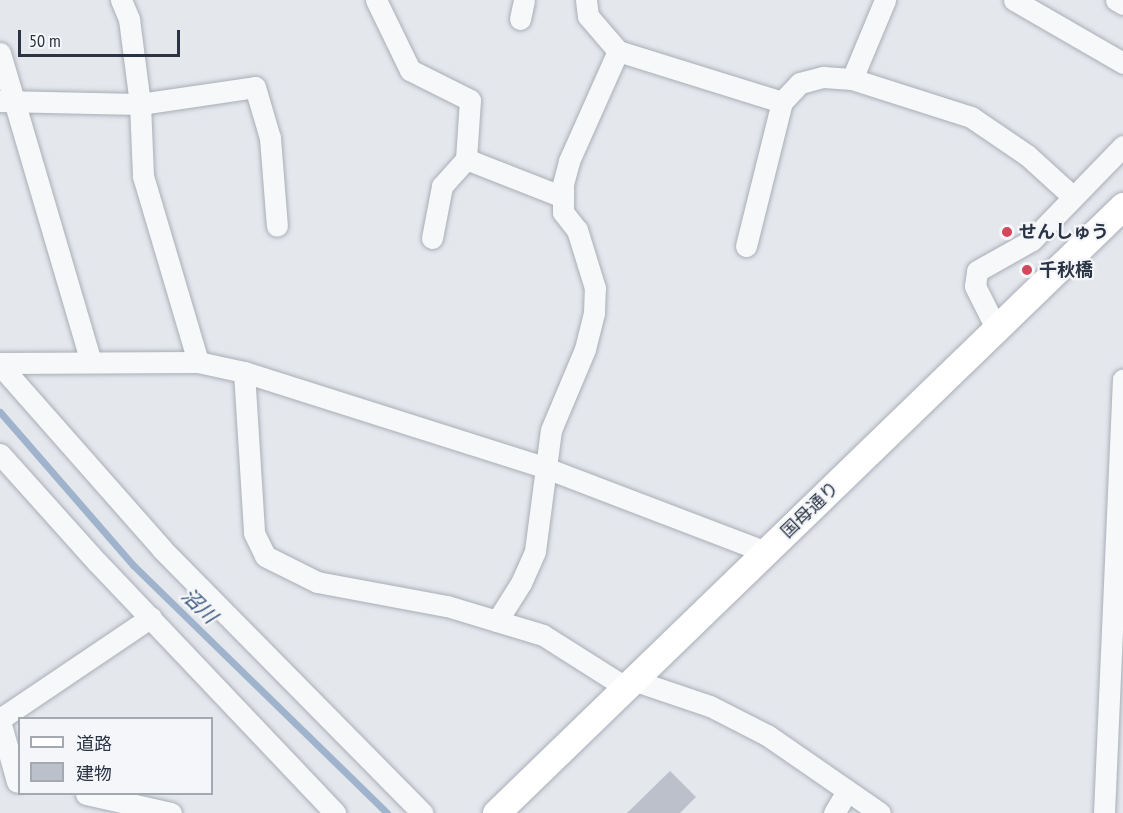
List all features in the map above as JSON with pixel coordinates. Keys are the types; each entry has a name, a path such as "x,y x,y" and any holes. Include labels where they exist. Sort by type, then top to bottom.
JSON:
{"main road":[{"name":"国母通り","path":"496,813 998,330 1123,206"}],"street":[{"path":"121,0 129,19 140,104 143,176 198,362"},
{"path":"376,0 410,70 470,100 466,159 442,186 432,238"},
{"path":"586,0 588,16 618,51 782,102"},
{"path":"852,79 885,0"},
{"path":"1014,0 1123,63"},
{"path":"1116,0 1123,4"},
{"path":"498,621 521,583 535,551 551,430 585,349 594,313 595,288 577,230 563,212 563,197 569,160 618,51"},
{"path":"0,53 8,101 91,362"},
{"path":"746,246 782,102 800,83 823,77 852,79 971,117 1028,155 1072,196"},
{"path":"8,101 140,104 255,87 270,138 277,226"},
{"path":"998,330 975,286 977,271 1032,240 1072,196 1123,146"},
{"path":"466,159 563,197"},
{"path":"0,364 198,362 244,372 546,468 766,552"},
{"path":"0,364 162,549 422,813"},
{"path":"244,372 254,534 265,556 317,582 447,606 543,635 629,684 729,716 767,735 880,813"},
{"path":"1104,813 1123,379"},
{"path":"0,454 335,813"},
{"path":"12,784 0,720 151,617"},
{"path":"834,813 847,791"},
{"path":"92,801 171,813"}],"building":[{"path":"670,771 696,797 680,813 627,813"}],"waterway":[{"name":"沼川","path":"0,412 133,565 387,813"}],"place":[{"name":"せんしゅう","path":"1007,232"},
{"name":"千秋橋","path":"1027,270"}]}
